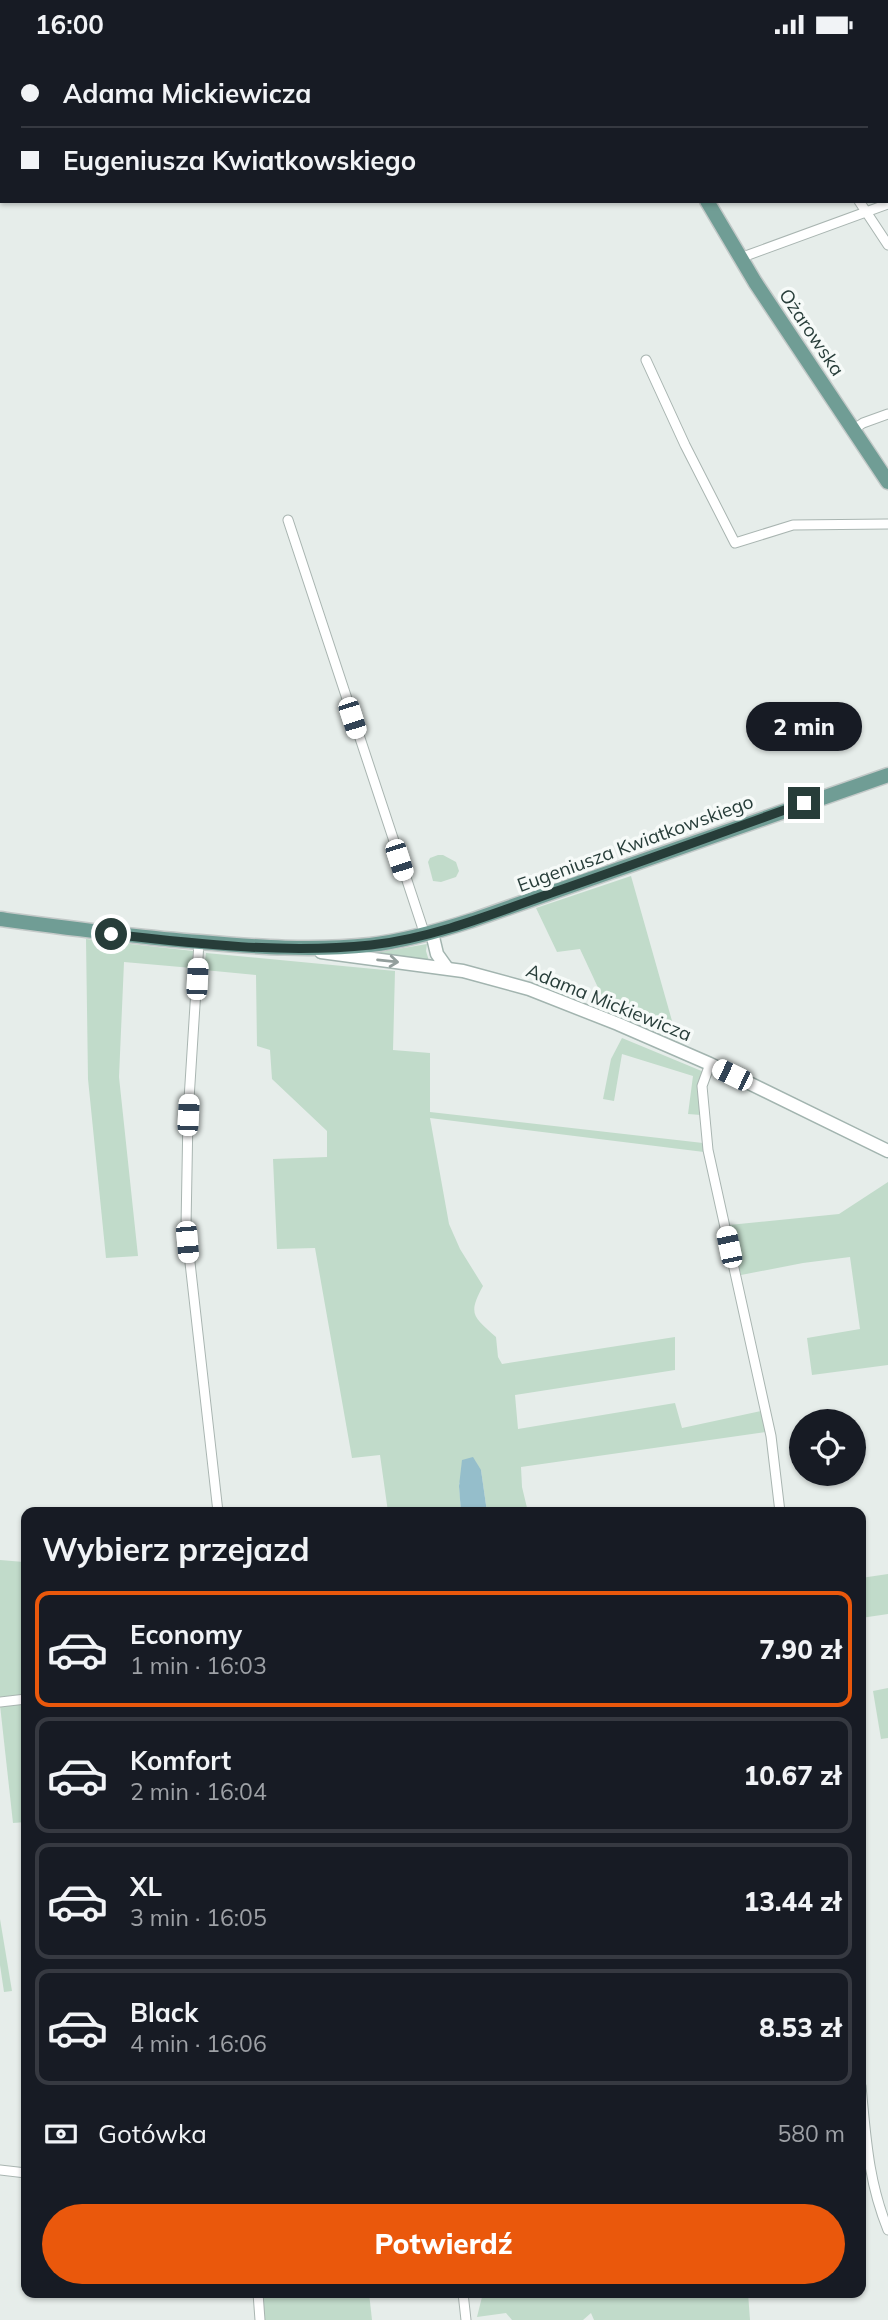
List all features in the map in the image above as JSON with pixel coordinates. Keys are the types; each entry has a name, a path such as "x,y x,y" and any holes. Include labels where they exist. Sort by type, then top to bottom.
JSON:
{"main road":[{"name":"Ożarowska","path":"708,203 740,258 888,482"},
{"name":"Eugeniusza Kwiatkowskiego","path":"428,934 502,911 888,775"},
{"name":"Adama Mickiewicza","path":"0,919 111,934 296,949 372,945 428,934"}],"street":[{"path":"860,203 888,245"},
{"path":"740,258 888,204"},
{"path":"646,360 685,445 736,543 793,525 888,524"},
{"path":"854,429 888,414"},
{"path":"288,520 428,934 447,968"},
{"path":"199,942 188,1115 186,1227 217,1507"},
{"name":"Adama Mickiewicza","path":"296,949 447,968 490,977 545,995 710,1064 888,1151"},
{"path":"710,1064 702,1086 708,1150 771,1436 779,1507"},
{"path":"0,1702 21,1700"},
{"path":"866,2142 873,2189 888,2229"},
{"path":"0,2170 21,2172"},
{"path":"258,2298 260,2320"},
{"path":"464,2298 466,2320"}],"green space":[{"path":"438,855 456,862 459,871 456,877 441,882 433,881 428,862 430,858"},
{"path":"631,876 676,1035 608,1009 580,949 557,952 536,908"},
{"path":"86,939 193,951 192,968 124,962 119,1077 138,1256 106,1258 88,1079"},
{"path":"427,944 429,961 374,953"},
{"path":"206,953 395,971 393,1050 430,1053 430,1112 703,1143 704,1152 430,1118 449,1224 460,1249 483,1286 475,1303 475,1315 496,1337 498,1357 502,1364 675,1337 675,1370 515,1395 518,1429 675,1403 682,1428 761,1411 766,1432 521,1467 527,1507 486,1507 481,1470 459,1483 461,1507 387,1507 380,1455 352,1458 315,1248 277,1249 273,1159 327,1157 327,1131 272,1079 270,1050 257,1046 256,975 204,970"},
{"path":"622,1038 704,1072 701,1115 688,1114 693,1076 622,1054 614,1101 603,1099 611,1059"},
{"path":"888,1182 888,1365 812,1375 807,1338 860,1329 850,1257 741,1275 729,1225 839,1214"},
{"path":"0,1560 21,1562 21,1695 0,1697"},
{"path":"888,1574 888,1614 866,1617 866,1577"},
{"path":"888,1688 888,1738 881,1739 873,1691"},
{"path":"21,1703 21,1822 13,1823 0,1705"},
{"path":"0,1919 12,1991 4,1992 0,1965"},
{"path":"262,2298 370,2298 372,2320 264,2320"},
{"path":"482,2298 748,2298 750,2320 594,2320 591,2313 583,2320 512,2320 506,2313 477,2317"}],"water":[{"path":"473,1457 481,1470 486,1507 461,1507 459,1486 462,1460"}],"route":[{"path":"111,934 296,949 351,947 397,941 487,916 804,803"}]}
